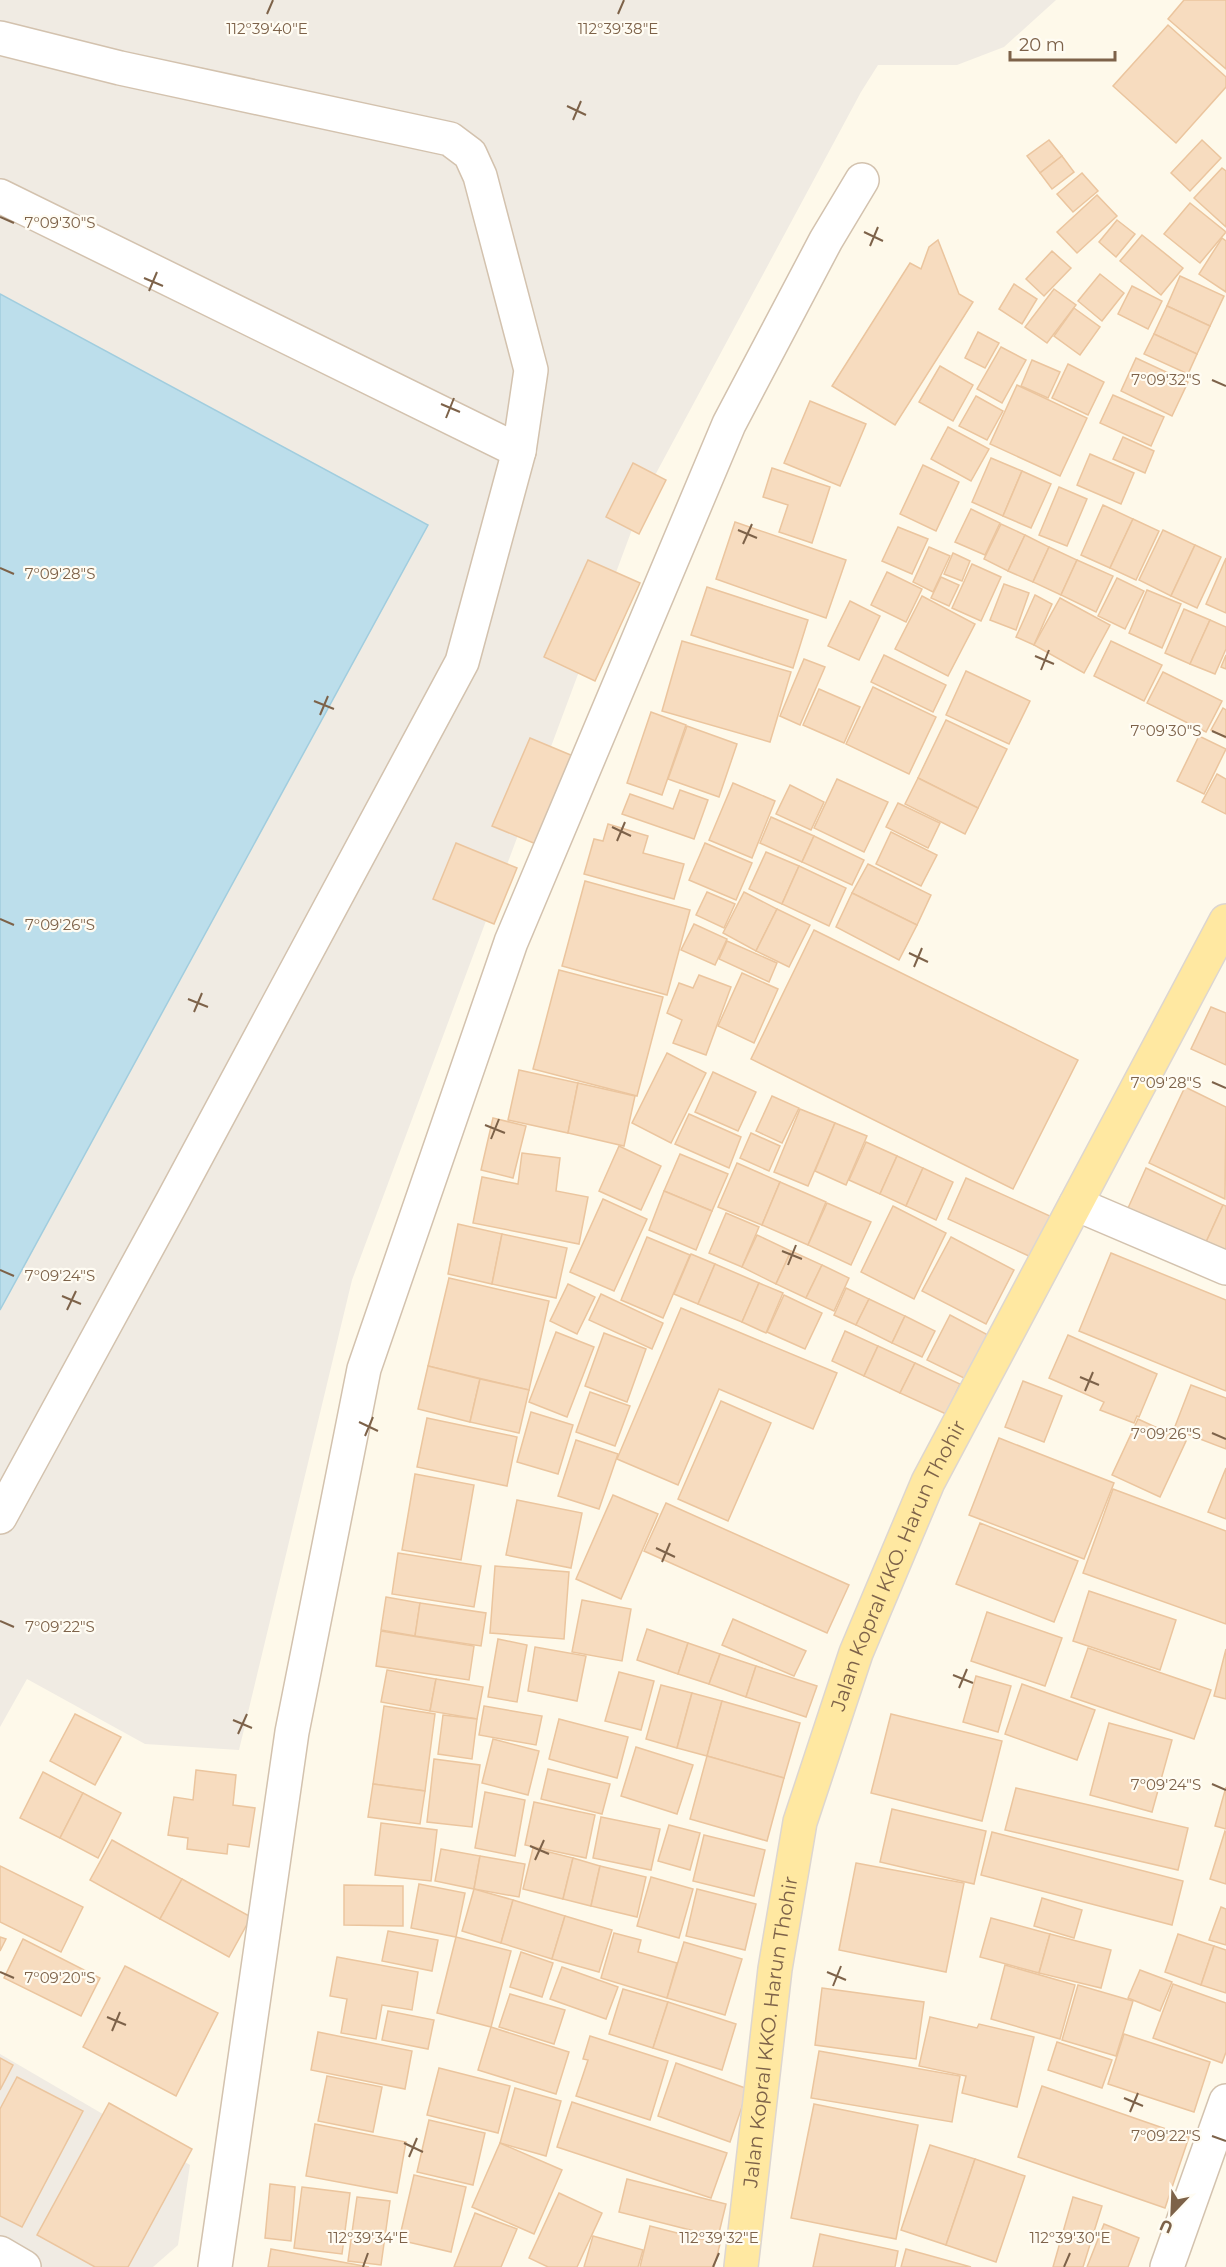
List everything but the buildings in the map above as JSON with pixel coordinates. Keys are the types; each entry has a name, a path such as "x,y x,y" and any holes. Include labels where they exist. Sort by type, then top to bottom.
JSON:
{"main road":[{"name":"Jalan Kopral KKO. Harun Thohir","path":"741,2267 775,1969 800,1822 856,1653 928,1482 1226,921"}],"street":[{"path":"0,38 120,68 450,139 470,154 480,176 531,370 519,451 462,662 0,1517"},
{"path":"215,2267 292,1732 364,1370 515,931 729,424 826,240 862,180"},
{"path":"0,196 519,451"},
{"path":"1076,1204 1226,1268"},
{"path":"1167,2267 1226,2101"},
{"path":"0,2253 24,2267"}],"shaded area":[{"path":"0,0 1056,0 1004,47 957,65 878,65 861,92 646,492 352,1280 239,1750 145,1744 27,1679 0,1727 0,1310 427,525 0,294"},
{"path":"0,2054 190,2165 178,2245 153,2267 0,2267"}],"water":[{"path":"0,294 428,525 0,1310"}]}
